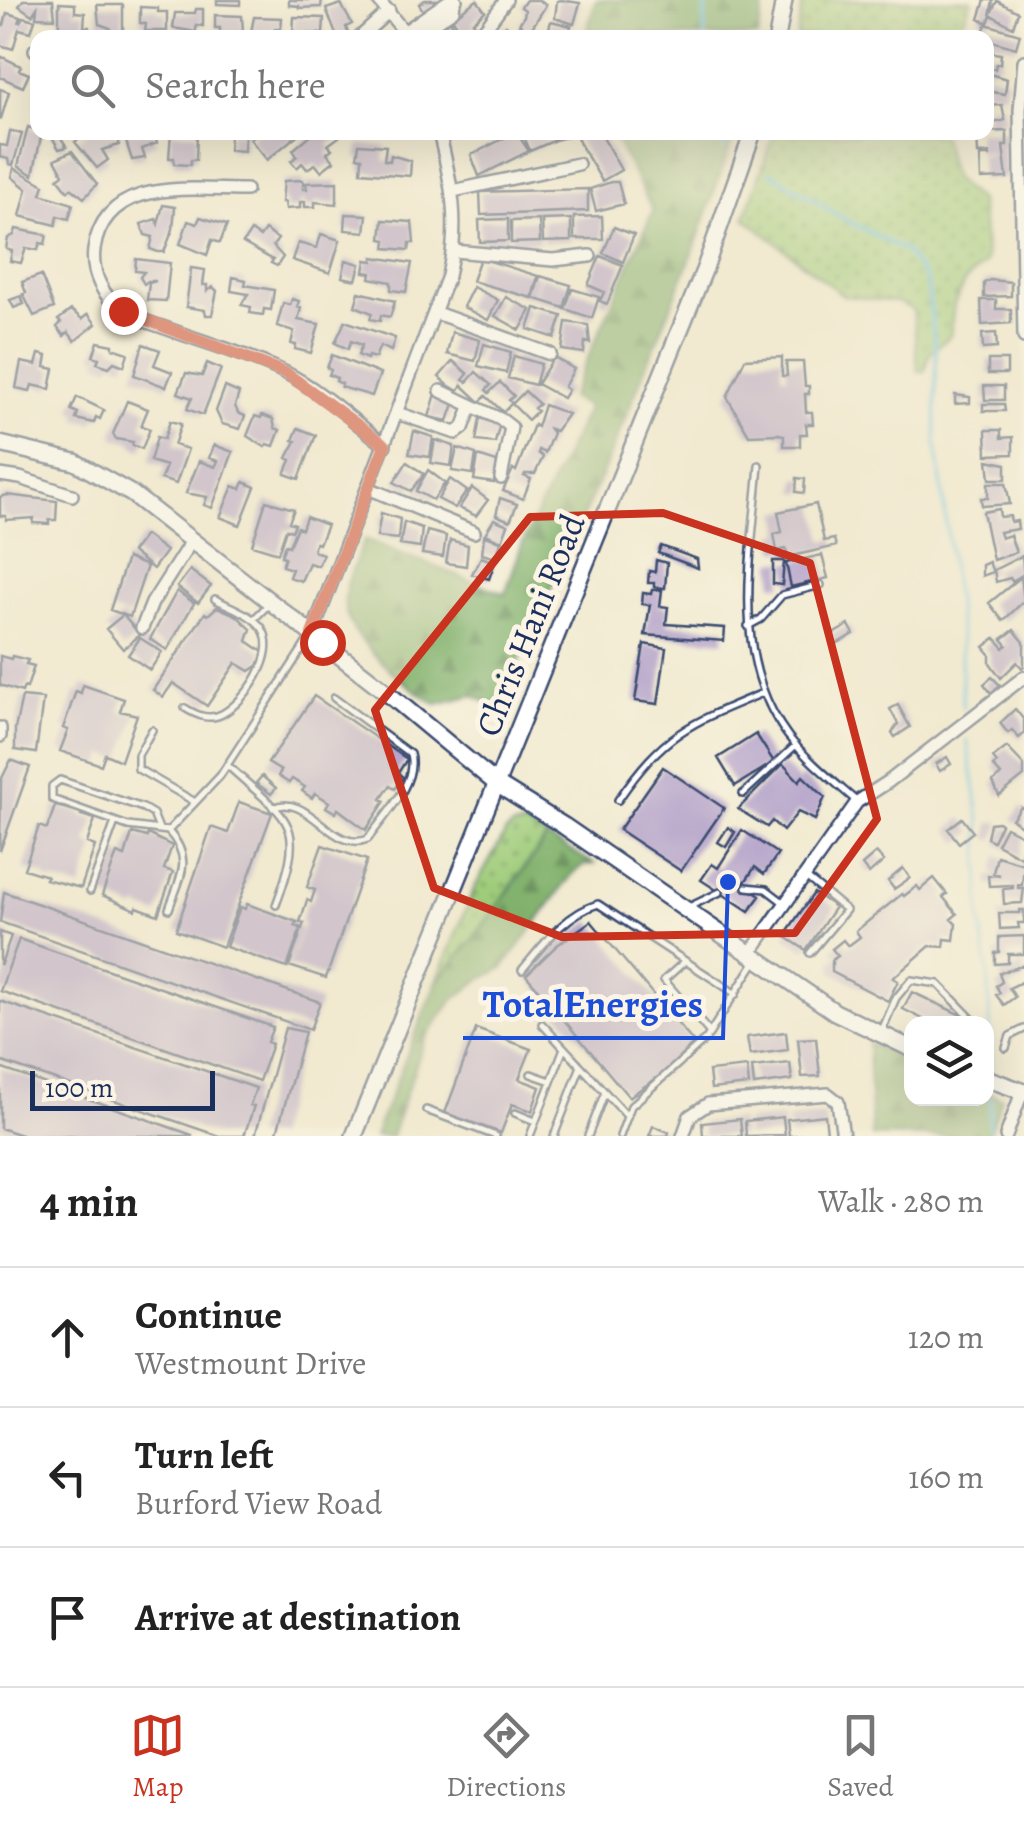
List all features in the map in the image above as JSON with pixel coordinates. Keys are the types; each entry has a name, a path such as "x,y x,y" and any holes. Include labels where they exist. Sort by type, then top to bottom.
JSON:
{"street":[{"path":"378,0 404,30"},
{"path":"484,30 506,0"},
{"path":"779,30 784,0"},
{"path":"415,30 447,2 455,1"},
{"path":"368,30 389,10"},
{"path":"1024,62 1020,110 1024,336"},
{"path":"312,634 436,313 454,251 453,191 441,140"},
{"name":"Chris Hani Road","path":"354,1136 705,268 749,140"},
{"path":"453,191 578,164"},
{"path":"246,190 156,190 132,196 116,206 103,222 93,258 106,296 123,311 146,322 286,373 385,445"},
{"path":"454,251 553,260 590,256"},
{"path":"436,313 550,354"},
{"path":"442,391 502,420 510,428 501,478"},
{"path":"397,413 456,433 463,428 472,407"},
{"path":"0,444 41,451 106,477 312,634 498,786 835,1012 904,1045"},
{"path":"0,476 20,478 72,495"},
{"path":"368,488 474,532"},
{"path":"142,628 152,602 192,540"},
{"path":"752,957 857,802 1024,677"},
{"path":"0,728 0,736"},
{"path":"994,1081 1023,1092 1006,1136"},
{"path":"682,1136 690,1116 708,1104 828,1094 838,1102 843,1136"}],"lane":[{"path":"759,465 748,626 754,665 763,693 796,744 857,802"},
{"path":"748,626 782,595 821,586"},
{"path":"185,708 199,716 221,714 248,687 266,660 266,636 254,620 215,599"},
{"path":"254,620 271,602"},
{"path":"168,831 227,766 312,634"},
{"path":"618,800 660,746 687,725 763,693"},
{"path":"274,808 294,804 346,840 359,843 368,839 407,782 412,764 410,754 334,698"},
{"path":"152,730 138,756 138,769 195,802"},
{"path":"743,794 796,744"},
{"path":"227,766 274,808 291,831 294,847 276,905"},
{"path":"159,829 153,814 143,808 60,780 54,782 50,792 52,800 115,822 143,830 168,831 184,854 184,866 169,909"},
{"path":"90,891 115,822"},
{"path":"804,876 846,910 810,952"},
{"path":"746,887 759,886 786,904"},
{"path":"685,910 707,895 720,892"},
{"path":"522,970 567,921 598,904 736,994"},
{"path":"620,1136 631,1106 710,1034 736,994 752,957"},
{"path":"684,962 664,980 710,1034"},
{"path":"880,1034 896,998 912,980 938,984 969,1016"},
{"path":"542,1024 627,1116"},
{"path":"1006,1048 1010,1036 1024,1029"},
{"path":"530,1136 564,1048"},
{"path":"554,1136 581,1066"},
{"path":"531,1074 551,1081"},
{"path":"588,1136 605,1092"},
{"path":"426,1110 496,1136"},
{"path":"516,1113 536,1121"}],"highlighted area":[{"path":"663,513 810,563 877,819 795,933 562,937 434,888 375,710 530,517"}],"green space":[{"path":"596,0 765,0 759,30 587,30"},
{"path":"803,0 972,0 959,30 798,30"},
{"path":"616,140 733,140 693,252 608,460 498,708 473,695 437,704 397,676 369,649 349,620 345,608 348,582 365,539 505,594 523,542 588,407 570,398 653,211"},
{"path":"772,140 943,140 953,179 979,201 985,263 965,281 954,304 950,336 930,353 925,371 918,372 913,310 897,302 844,296 745,218"},
{"path":"525,825 547,837 472,941 436,983 474,889 506,832"},
{"path":"547,837 594,864 584,865 573,873 503,968 453,1000 425,1039 391,1136 374,1136 436,983 472,941"},
{"path":"868,1043 904,1059 904,1106 994,1106 994,1095 1002,1098 988,1136 872,1136"}],"building":[{"path":"23,0 53,0 55,18 36,17 37,8 32,15 19,6"},
{"path":"217,0 240,0 240,5 217,4"},
{"path":"289,0 322,0 321,7 299,8 289,5"},
{"path":"442,0 425,14 419,4"},
{"path":"477,0 485,11 470,30 460,30 452,18"},
{"path":"526,0 539,0 546,5 531,30 519,24 525,10 521,7"},
{"path":"985,0 993,0 990,15 997,1 1018,12 1013,27 991,15 988,23 979,19"},
{"path":"557,1 580,3 574,24 555,18"},
{"path":"59,3 75,4 75,12 85,13 84,27 89,30 59,29"},
{"path":"341,4 352,24 347,30 334,30 326,9"},
{"path":"97,5 123,5 123,30 110,30 99,24"},
{"path":"140,7 167,12 167,30 145,30 146,24 140,23"},
{"path":"196,9 203,9 203,26 196,25 196,30 173,28 175,13 195,13"},
{"path":"7,13 21,17 19,23 23,17 35,20 30,32 19,29 13,49 0,45 0,24 4,25"},
{"path":"215,15 242,16 243,30 215,28"},
{"path":"254,17 282,18 281,29 251,30"},
{"path":"294,17 324,18 323,30 293,30"},
{"path":"450,20 456,30 436,30"},
{"path":"551,21 571,26 570,30 549,30"},
{"path":"986,24 1020,34 1016,48 994,42 994,30 984,30"},
{"path":"994,53 1001,54 1000,64 995,69"},
{"path":"0,56 29,74 23,87 0,77"},
{"path":"994,75 1007,79 1005,94 994,92"},
{"path":"0,89 9,92 1,119 0,119"},
{"path":"1002,105 1005,120 994,123 994,106"},
{"path":"28,127 30,140 40,140 33,175 18,166"},
{"path":"10,131 22,134 13,165 0,157 0,145 7,146"},
{"path":"994,131 1007,131 1007,146 1003,146 1007,178 981,179 980,156 990,153 978,154 977,140 994,140"},
{"path":"54,140 62,140 67,147 59,149"},
{"path":"118,140 119,145 102,150 108,160 97,168 75,142"},
{"path":"126,140 156,140 142,149 145,158 132,160"},
{"path":"170,140 197,140 196,160 191,160 190,165 174,164 174,158 169,158"},
{"path":"230,140 245,140 244,151 229,150"},
{"path":"251,140 291,140 267,160"},
{"path":"305,140 335,140 328,145 332,149 327,153 334,161 321,171 315,164 307,169 302,163 297,168 291,161 297,156 293,150"},
{"path":"500,140 521,140 529,151 479,176 471,155"},
{"path":"525,140 553,140 553,141 530,151"},
{"path":"578,140 604,140 621,170 602,181"},
{"path":"359,144 386,146 384,160 390,161 391,155 411,161 410,176 361,172"},
{"path":"72,151 97,184 84,198 71,188 68,191 58,178 63,174 55,159"},
{"path":"14,168 44,185 41,194 73,204 69,219 58,216 56,225 20,216 27,189 12,177"},
{"path":"303,180 303,189 307,189 306,183 337,182 337,204 315,202 315,207 305,207 305,202 300,202 300,208 286,209 282,202 284,181"},
{"path":"618,182 624,204 596,211 590,189"},
{"path":"588,189 588,211 481,215 480,192"},
{"path":"163,205 175,207 173,229 164,252 158,252 150,249 153,237 145,235 141,224 156,219 158,224"},
{"path":"346,214 367,215 365,232 345,230"},
{"path":"602,216 603,239 574,239 574,217"},
{"path":"200,217 227,225 220,243 212,240 207,255 180,244 188,221 197,224"},
{"path":"508,219 508,241 480,242 479,220"},
{"path":"571,219 571,241 543,242 542,220"},
{"path":"383,220 412,222 414,243 410,243 409,250 385,248 386,240 381,239"},
{"path":"539,220 540,242 511,243 511,221"},
{"path":"614,227 634,235 623,262 603,253"},
{"path":"16,229 47,235 38,250 26,248 21,263 10,261 12,251 6,249 8,238"},
{"path":"265,230 278,239 273,246 283,257 277,266 243,243 251,231 260,237"},
{"path":"321,234 340,240 330,273 292,260 298,243 317,248"},
{"path":"600,256 623,265 607,304 600,301 604,292 588,285"},
{"path":"373,257 412,263 406,292 391,290 391,282 370,278 371,273 364,272 366,260 373,261"},
{"path":"480,258 538,276 532,298 472,281"},
{"path":"136,259 170,263 166,301 147,300 149,283 156,281 144,284 140,277 144,272 135,271"},
{"path":"346,260 360,264 356,280 342,277"},
{"path":"191,268 205,270 203,285 207,285 207,291 213,287 217,291 212,315 186,307"},
{"path":"41,275 54,308 34,316 23,294 26,293 22,282"},
{"path":"540,276 571,285 564,308 533,298"},
{"path":"233,277 246,280 245,285 274,290 271,310 264,309 263,315 250,313 251,307 241,305 248,294 231,291"},
{"path":"1011,282 1011,296 984,297 984,283"},
{"path":"473,287 498,300 488,320 463,307"},
{"path":"572,289 599,297 592,318 565,309"},
{"path":"359,292 395,301 390,317 370,319 372,313 355,306"},
{"path":"21,296 24,304 14,308 10,300"},
{"path":"506,297 531,310 520,330 495,316"},
{"path":"292,299 299,301 297,307 301,308 298,320 319,324 311,353 295,349 296,345 291,344 294,331 277,326 283,303 290,305"},
{"path":"981,300 996,300 996,309 1011,309 1011,323 982,325"},
{"path":"535,308 562,316 555,338 528,329"},
{"path":"71,310 82,319 88,314 96,324 75,341 57,327 61,323 58,320"},
{"path":"345,321 395,338 391,351 380,346 375,358 367,359 358,355 362,345 351,341 348,349 335,343"},
{"path":"566,322 588,325 590,343 585,342 584,353 562,350"},
{"path":"452,332 480,340 475,361 447,354"},
{"path":"996,333 997,348 983,349 982,334"},
{"path":"98,342 128,353 124,366 97,363 99,358 93,356"},
{"path":"143,344 160,350 154,365 172,372 166,387 134,375"},
{"path":"484,344 511,352 506,373 478,366"},
{"path":"39,354 47,356 45,367 54,369 50,389 32,385 30,391 16,388 21,362 36,365"},
{"path":"332,355 380,374 372,396 341,387 337,378 329,375 331,370 327,368"},
{"path":"514,356 541,364 535,385 508,378"},
{"path":"554,357 574,369 563,398 537,384"},
{"path":"782,357 782,376 787,376 786,362 803,362 805,386 809,386 809,394 805,394 806,412 812,412 813,424 806,424 807,434 800,434 800,446 784,446 784,435 749,435 727,397 745,359"},
{"path":"988,360 1007,360 1007,374 988,374"},
{"path":"453,361 468,374 463,380 467,382 476,372 491,385 486,390 489,393 500,382 514,396 509,400 512,403 503,412 486,396 480,402 462,385 458,391 448,385 439,377"},
{"path":"207,363 221,369 203,415 187,409 192,398 178,393 186,373 202,376"},
{"path":"984,386 1004,386 1004,400 985,400"},
{"path":"225,387 239,393 235,406 245,416 240,429 222,424 216,411"},
{"path":"525,391 539,404 528,420 512,404"},
{"path":"436,394 455,401 448,421 429,417"},
{"path":"955,395 970,397 970,403 955,404"},
{"path":"77,397 104,410 100,419 96,417 94,423 76,419 78,413 71,410"},
{"path":"127,401 148,409 141,426 150,429 142,449 133,442 116,439 113,434"},
{"path":"983,404 1004,404 1005,411 983,411"},
{"path":"544,405 568,414 556,431 550,429 553,433 545,453 539,450 543,457 535,474 525,474 531,479 523,499 503,491 513,469 516,471 534,425 537,427"},
{"path":"255,416 273,419 275,428 280,430 274,446 265,447 247,436"},
{"path":"480,418 500,423 495,443 476,441"},
{"path":"170,421 181,424 174,445 188,449 176,484 161,479 166,466 150,461 157,437 164,439"},
{"path":"298,428 316,435 299,479 285,474"},
{"path":"986,430 1001,430 1001,438 1013,437 1013,454 987,455"},
{"path":"414,431 433,437 430,457 409,454"},
{"path":"435,440 454,446 451,466 431,463"},
{"path":"214,445 233,452 212,508 204,505 207,497 186,493 199,461 215,467 218,461 209,458"},
{"path":"457,448 476,454 473,474 452,471"},
{"path":"478,456 497,462 494,483 474,480"},
{"path":"988,460 1006,464 1006,479 990,479"},
{"path":"407,462 424,474 411,491 394,482"},
{"path":"428,470 445,483 433,500 416,491"},
{"path":"797,478 805,479 804,493 796,492"},
{"path":"450,479 467,491 455,508 438,499"},
{"path":"244,482 255,487 240,525 220,517 233,486 241,489"},
{"path":"988,483 1006,483 1010,504 982,506 981,498 988,498"},
{"path":"472,488 488,500 476,516 459,508"},
{"path":"0,497 57,501 56,520 49,520 49,524 33,523 34,518 6,520 6,516 0,516"},
{"path":"500,498 517,504 510,521 496,515"},
{"path":"266,501 294,509 289,522 295,524 292,531 286,529 278,553 252,545"},
{"path":"816,504 824,541 834,539 836,546 788,557 786,549 777,551 774,534 782,532 778,512"},
{"path":"999,509 1000,517 1010,516 1011,522 1017,521 1018,529 999,532 1001,538 1010,535 1016,552 993,560 983,512"},
{"path":"381,513 400,519 398,539 377,537"},
{"path":"306,517 327,525 314,547 314,551 323,554 318,566 309,563 301,581 289,577 292,569 282,566 285,557 281,556 297,527 302,529"},
{"path":"494,519 508,525 502,541 485,534"},
{"path":"404,522 422,528 420,548 400,545"},
{"path":"427,531 446,536 443,557 422,554"},
{"path":"145,535 166,551 153,569 132,552"},
{"path":"484,536 501,541 496,558 482,554"},
{"path":"450,540 468,545 466,566 446,563"},
{"path":"661,546 697,559 698,568 658,553"},
{"path":"822,555 828,578 791,587 786,563"},
{"path":"1022,556 1024,574 1012,581 1010,578 996,582 994,570"},
{"path":"481,557 495,562 489,579 472,574"},
{"path":"127,558 147,566 130,617 110,610"},
{"path":"656,560 667,563 665,588 648,583"},
{"path":"773,561 784,561 782,585 773,584"},
{"path":"989,562 993,572 982,576 982,565"},
{"path":"190,570 211,586 198,603 177,587"},
{"path":"1021,577 1024,601 1003,621 989,603"},
{"path":"652,590 662,590 660,606 668,607 666,624 725,628 724,641 645,635 650,605 642,604 643,593 651,594"},
{"path":"177,591 194,603 167,650 150,639"},
{"path":"217,607 236,615 251,629 247,641 263,652 259,665 250,671 236,663 207,706 173,683 163,697 153,690 205,613 208,615"},
{"path":"123,615 140,635 123,649 106,629"},
{"path":"849,625 854,634 836,644 831,635"},
{"path":"1014,630 1024,642 1024,666 1017,662 1001,678 984,647 995,638 1004,648 1007,645 1002,639"},
{"path":"140,638 162,652 150,670 128,655"},
{"path":"644,644 666,648 658,704 635,701"},
{"path":"0,656 28,660 26,664 34,666 22,692 0,685"},
{"path":"992,677 1000,685 991,693 984,684"},
{"path":"83,685 124,699 120,711 137,715 121,761 105,754 101,765 60,751 68,730 63,728 76,691 81,693"},
{"path":"314,696 407,759 398,773 403,777 395,789 390,786 366,830 338,809 336,813 326,807 329,802 315,793 312,798 302,791 305,787 278,776 281,771 268,763"},
{"path":"22,697 43,699 36,753 15,750"},
{"path":"898,705 910,727 895,737 892,733 898,724 890,709"},
{"path":"1015,709 1024,720 1024,734 1019,738 1000,723"},
{"path":"756,734 774,762 735,786 718,758"},
{"path":"1007,747 1024,765 1024,776 999,796 993,782 1001,775 993,766 997,763 993,758"},
{"path":"947,757 951,764 940,771 936,764"},
{"path":"11,760 30,767 0,851 1,780"},
{"path":"783,764 799,781 803,776 825,797 815,820 798,812 783,831 772,821 767,827 738,809"},
{"path":"663,767 724,808 681,871 619,830"},
{"path":"262,776 276,788 271,794 256,783"},
{"path":"239,802 272,813 223,947 176,930 211,827 228,833"},
{"path":"55,806 95,819 87,843 95,846 81,888 24,869 39,826 47,829"},
{"path":"1021,807 1024,809 1024,828 1012,819"},
{"path":"962,818 973,832 959,843 948,829"},
{"path":"990,823 1001,824 993,841 987,838"},
{"path":"728,827 735,832 726,847 718,842"},
{"path":"1006,827 1024,836 1021,857 997,844"},
{"path":"742,830 778,854 764,874 755,867 743,885 760,896 749,911 701,880 712,864 718,868"},
{"path":"132,833 147,837 148,834 172,846 164,869 173,872 158,915 102,895 117,853 125,856"},
{"path":"322,845 367,860 326,978 289,966 304,923 300,922 307,900 311,902 315,890 307,887"},
{"path":"876,853 884,861 869,874 862,865"},
{"path":"997,856 1024,864 1022,885 1018,885 1024,888 1022,903 1004,904 1003,889 1013,885 989,886 988,876 1000,875 993,873"},
{"path":"903,868 910,878 894,889 888,881"},
{"path":"934,878 957,914 951,919 956,924 954,940 945,939 944,947 930,946 893,978 898,981 888,1001 832,972 832,960 838,956 832,949 843,940 848,946 860,937 856,931 902,894 917,886 920,890"},
{"path":"4,892 320,1002 310,1030 0,922"},
{"path":"814,893 835,907 806,950 784,936"},
{"path":"247,904 297,922 295,926 301,928 287,968 226,947 240,907 245,909"},
{"path":"1024,910 1024,923 1018,923 1019,928 1000,929 999,913"},
{"path":"591,921 694,1043 664,1073 629,1097 526,975 556,946"},
{"path":"0,932 11,936 1,964 0,964"},
{"path":"1024,936 1024,954 1008,954 1008,963 995,964 999,937"},
{"path":"19,939 273,1027 267,1042 272,1044 259,1081 0,991"},
{"path":"1024,965 1024,981 1009,988 1015,997 1004,1005 996,995 1000,993 996,986 1002,982 999,973"},
{"path":"912,992 961,1015 917,1016 903,1009"},
{"path":"0,1001 256,1088 244,1136 219,1136 0,1061"},
{"path":"285,1028 305,1032 276,1136 255,1136"},
{"path":"476,1029 531,1049 519,1079 540,1087 532,1111 512,1104 501,1133 445,1113"},
{"path":"786,1032 788,1050 750,1055 747,1037"},
{"path":"816,1038 820,1076 802,1077 798,1039"},
{"path":"790,1063 792,1080 754,1085 752,1067"},
{"path":"747,1067 749,1085 711,1089 709,1071"},
{"path":"0,1068 192,1136 24,1136 0,1128"},
{"path":"825,1115 827,1133 789,1136 787,1119"},
{"path":"783,1117 785,1135 746,1136 745,1121"},
{"path":"740,1119 742,1136 703,1136 702,1123"},
{"path":"653,1126 669,1132 668,1136 649,1136"}],"waterway":[{"path":"704,30 706,0"},
{"path":"718,140 724,148"},
{"path":"770,172 842,218 905,251 927,281 936,355 936,441 960,635 963,708"},
{"path":"967,740 980,822 980,915 990,1016"},
{"path":"989,1128 990,1106"},
{"path":"1015,1133 1018,1136"}],"place":[{"name":"TotalEnergies","path":"728,882"}],"route":[{"path":"123,311 286,373 385,445 312,634 322,642"}]}
